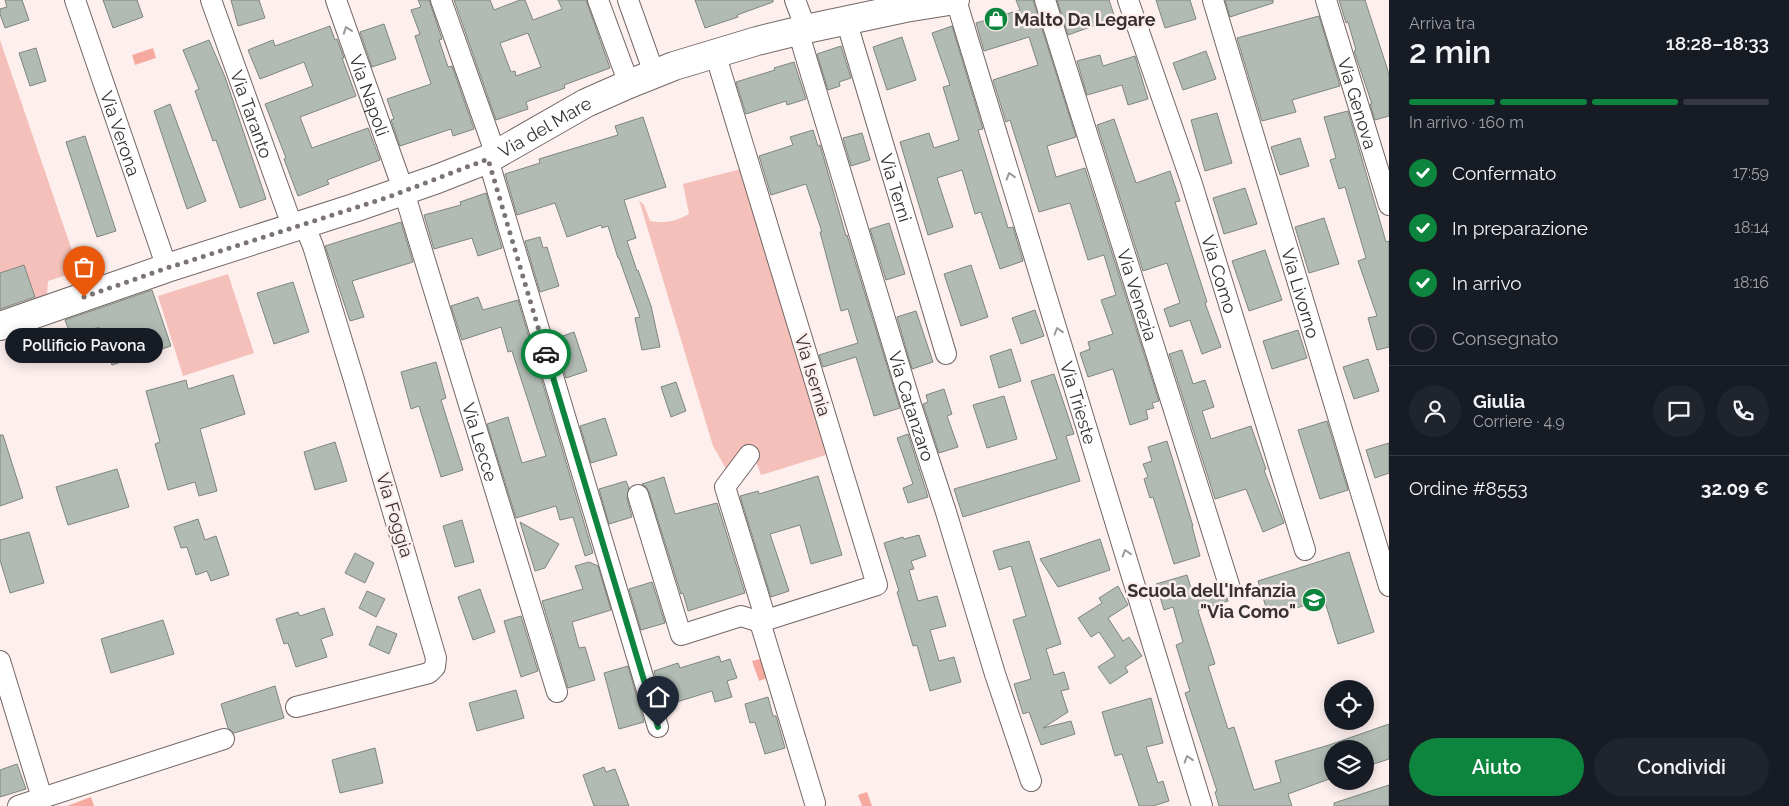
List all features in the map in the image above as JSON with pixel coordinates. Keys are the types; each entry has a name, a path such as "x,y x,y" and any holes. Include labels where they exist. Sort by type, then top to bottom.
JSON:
{"main road":[{"name":"Via del Mare","path":"0,326 167,268 404,192 492,157 586,103 654,73 715,53 904,4 955,0"}],"street":[{"name":"Via Verona","path":"75,0 167,268"},
{"name":"Via Taranto","path":"211,0 298,226"},
{"name":"Via Napoli","path":"336,0 404,192"},
{"path":"441,0 492,157 658,727"},
{"path":"598,0 628,84"},
{"path":"628,0 654,73"},
{"name":"Via Catanzaro","path":"796,0 802,30 911,405 946,512 997,682 1031,781"},
{"name":"Via Trieste","path":"955,0 1202,806"},
{"name":"Via Venezia","path":"1045,0 1230,588"},
{"name":"Via Como","path":"1128,0 1191,181 1305,550"},
{"name":"Via Livorno","path":"1213,0 1389,586"},
{"name":"Via Genova","path":"1326,0 1389,205"},
{"name":"Via Terni","path":"846,20 946,354"},
{"name":"Via Isernia","path":"638,495 681,635 741,616 763,621 877,585 715,53"},
{"name":"Via Lecce","path":"404,192 557,692"},
{"name":"Via Foggia","path":"296,707 429,673 435,667 436,658 354,380 312,246 298,226"},
{"path":"749,455 725,487 815,803"},
{"path":"0,661 42,798"},
{"path":"18,806 224,739"}],"shaded area":[{"path":"0,40 79,271 48,281 47,296 36,300 24,265 0,273"},
{"path":"153,48 156,58 135,65 132,55"},
{"path":"741,169 829,454 761,475 751,448 738,452 729,474 713,446 639,200 644,205 650,221 665,222 675,220 689,214 683,184"},
{"path":"228,274 254,353 183,376 158,296"},
{"path":"760,659 767,678 759,681 752,661"},
{"path":"867,792 872,806 862,806 858,795"},
{"path":"91,797 94,806 67,806"}],"building":[{"path":"5,0 22,0 29,20 5,28 0,9 7,7"},
{"path":"103,0 137,0 143,17 113,28"},
{"path":"231,0 259,0 265,18 238,26"},
{"path":"418,0 429,0 442,39 439,40 448,67 452,66 474,129 453,136 451,129 400,146 391,120 394,119 387,99 431,84 415,36 420,34 411,10 421,7"},
{"path":"454,0 490,0 494,10 520,0 525,0 533,20 562,9 558,0 586,0 610,68 564,85 565,88 526,102 528,109 496,120","holes":["528,33 541,67 516,76 515,71 511,72 500,43"]},
{"path":"695,0 773,0 773,2 737,15 738,17 705,28"},
{"path":"1016,0 1033,0 1076,137 1047,146 1056,177 1085,168 1159,401 1152,403 1154,408 1146,410 1148,419 1130,425 1113,369 1088,377 1080,353 1090,349 1088,342 1113,334 1101,300 1116,295 1104,255 1088,260 1070,203 1039,212 1010,120 1006,122 993,80 1038,65 1029,37 984,51 976,23 1020,10"},
{"path":"1057,0 1109,0 1115,18 1068,35"},
{"path":"1156,0 1190,0 1196,19 1165,28"},
{"path":"1225,0 1273,0 1273,3 1230,17"},
{"path":"1339,0 1365,0 1389,74 1389,116 1375,120 1370,104 1372,104 1354,51 1356,50 1348,22 1346,23"},
{"path":"1319,16 1340,86 1292,100 1296,112 1262,121 1237,38"},
{"path":"384,24 396,59 372,67 360,32"},
{"path":"330,26 335,40 337,39 356,96 300,117 312,148 368,128 380,160 327,180 329,184 298,196 284,159 286,158 265,104 313,86 304,62 260,79 248,50 273,40 275,46"},
{"path":"952,26 983,129 978,130 1008,228 1013,227 1023,261 1000,269 981,212 975,214 962,170 937,178 953,227 928,235 900,142 929,133 934,148 959,140 943,87 950,85 932,33"},
{"path":"902,37 916,80 887,90 873,47"},
{"path":"209,40 225,77 266,199 240,208 216,140 213,141 195,91 199,89 183,50"},
{"path":"841,46 851,78 839,82 840,86 828,90 817,54"},
{"path":"36,48 46,81 30,86 19,53"},
{"path":"1206,51 1216,79 1183,90 1173,63"},
{"path":"1100,55 1103,66 1135,56 1148,99 1128,105 1122,85 1087,95 1077,61"},
{"path":"794,62 806,99 787,105 786,101 746,114 736,82"},
{"path":"170,104 206,201 187,209 154,111"},
{"path":"1348,111 1386,242 1389,241 1389,347 1377,350 1368,318 1377,316 1358,261 1366,258 1345,187 1339,189 1330,160 1336,158 1324,117"},
{"path":"1217,113 1232,163 1205,171 1191,120"},
{"path":"643,117 666,187 624,200 636,238 627,241 651,306 660,347 642,350 635,318 640,317 608,226 602,228 601,225 567,237 555,203 517,215 505,174 540,163 539,159 618,135 615,126"},
{"path":"1114,119 1136,183 1170,171 1180,201 1175,202 1207,302 1205,303 1221,347 1202,354 1190,320 1170,327 1164,309 1180,303 1167,263 1143,271 1097,125"},
{"path":"813,130 818,146 820,145 846,236 900,408 874,416 856,357 823,367 819,355 858,343 848,309 841,311 820,232 822,232 806,184 771,195 759,156 793,145 790,137"},
{"path":"862,133 870,160 851,166 843,138"},
{"path":"85,136 116,231 97,237 66,142"},
{"path":"1300,138 1309,166 1280,175 1271,147"},
{"path":"1245,188 1257,224 1224,234 1213,198"},
{"path":"486,193 502,248 478,256 472,238 434,249 424,215 461,205 460,202"},
{"path":"1324,218 1339,264 1309,273 1295,227"},
{"path":"401,222 413,262 352,281 364,317 350,321 325,246"},
{"path":"889,223 905,274 886,280 870,229"},
{"path":"540,237 543,248 547,247 559,286 540,292 525,241"},
{"path":"1265,250 1282,300 1249,311 1232,261"},
{"path":"24,265 35,297 0,309 0,273"},
{"path":"971,265 988,317 961,326 944,274"},
{"path":"293,282 309,332 274,344 257,293"},
{"path":"152,290 171,346 112,365 99,327 71,336 65,320"},
{"path":"478,297 483,310 518,300 593,553 585,556 573,517 560,520 556,506 516,518 487,424 508,417 522,463 546,456 512,351 508,352 501,327 462,340 451,306"},
{"path":"1035,310 1044,336 1021,344 1012,318"},
{"path":"916,311 933,362 912,369 897,317"},
{"path":"1298,330 1307,358 1272,369 1263,341"},
{"path":"574,332 587,371 566,378 554,339"},
{"path":"1011,349 1021,381 999,388 990,356"},
{"path":"1182,350 1193,384 1205,380 1214,407 1202,411 1211,439 1251,426 1266,469 1264,470 1284,523 1263,532 1246,489 1215,499 1169,354"},
{"path":"1368,359 1379,391 1354,399 1343,367"},
{"path":"436,362 446,398 441,400 463,470 441,477 419,406 411,409 401,372"},
{"path":"1054,374 1074,434 1066,436 1080,481 963,517 954,489 1057,459 1031,381"},
{"path":"233,375 245,414 200,429 217,491 199,496 195,482 168,490 155,444 160,442 146,391 186,380 188,389"},
{"path":"676,382 686,411 671,417 661,387"},
{"path":"944,389 952,414 947,416 958,447 939,453 923,404 928,402 926,395"},
{"path":"1004,396 1017,439 987,448 973,405"},
{"path":"605,418 617,455 591,463 580,426"},
{"path":"1327,421 1348,490 1320,499 1298,430"},
{"path":"908,434 928,497 908,503 903,488 913,484 897,438"},
{"path":"0,435 3,435 23,498 0,506"},
{"path":"1167,441 1193,526 1200,556 1174,564 1153,497 1150,498 1144,479 1148,477 1143,464 1152,461 1148,447"},
{"path":"335,442 347,481 315,490 304,452"},
{"path":"1389,443 1389,473 1375,478 1366,450"},
{"path":"117,469 129,507 68,525 56,487"},
{"path":"818,476 842,555 811,564 800,525 770,534 789,591 771,597 740,496 758,491 759,494"},
{"path":"664,477 675,514 717,503 745,593 688,611 649,492 642,484"},
{"path":"626,481 629,488 627,498 632,517 609,524 599,489"},
{"path":"198,519 205,540 216,536 229,575 211,581 207,571 196,575 187,547 181,548 174,527"},
{"path":"462,520 474,562 455,567 443,526"},
{"path":"520,522 559,544 545,568 535,571"},
{"path":"29,532 44,583 10,593 0,560 0,540"},
{"path":"919,535 926,556 911,561 914,569 909,570 918,601 937,596 946,626 930,630 939,661 954,657 961,682 930,691 917,645 913,646 884,543 903,537 904,539"},
{"path":"1100,539 1110,570 1058,587 1040,559"},
{"path":"1029,541 1061,644 1046,649 1054,675 1064,672 1069,689 1061,691 1068,712 1043,728 1071,721 1075,734 1041,745 1029,712 1023,714 1014,684 1031,679 1013,620 1026,616 1011,566 999,570 993,551"},
{"path":"1349,552 1374,632 1338,644 1324,599 1269,617 1258,581"},
{"path":"355,553 374,563 365,583 345,573"},
{"path":"589,562 598,566 611,610 572,622 579,648 585,647 595,680 568,688 542,601 583,589 575,566"},
{"path":"1187,575 1193,595 1217,588 1222,596 1228,600 1198,611 1215,664 1208,666 1228,729 1234,727 1254,790 1281,782 1275,761 1324,746 1324,781 1288,794 1292,806 1219,806 1215,792 1217,791 1185,693 1190,691 1176,645 1183,642 1173,607 1164,610 1156,584"},
{"path":"652,582 665,623 641,630 629,589"},
{"path":"1118,586 1128,605 1108,618 1123,641 1129,637 1142,656 1125,667 1128,672 1110,684 1098,667 1115,656 1099,632 1091,637 1078,618 1102,603 1099,598"},
{"path":"480,589 495,632 473,640 458,597"},
{"path":"367,591 385,599 376,617 359,608"},
{"path":"324,608 333,635 321,639 327,657 296,667 288,643 284,644 276,619 298,612 300,616"},
{"path":"521,616 538,671 521,677 504,621"},
{"path":"163,620 174,654 111,673 101,639"},
{"path":"377,626 397,634 389,654 369,645"},
{"path":"719,656 721,662 730,659 737,678 727,681 732,697 715,702 712,691 664,706 654,671 678,663 680,668"},
{"path":"628,666 644,722 619,729 604,673"},
{"path":"275,686 284,718 234,733 228,728 221,704"},
{"path":"516,690 524,718 477,731 469,703"},
{"path":"768,697 773,716 776,716 785,748 765,754 755,722 750,723 745,704"},
{"path":"1151,698 1163,743 1146,747 1158,783 1163,781 1169,801 1153,806 1139,806 1122,754 1115,756 1102,712"},
{"path":"1389,724 1389,759 1374,764 1374,740 1343,740"},
{"path":"375,748 383,783 340,793 332,760"},
{"path":"17,764 26,789 0,797 0,770"},
{"path":"604,767 606,772 615,769 629,806 594,806 583,775"},
{"path":"1389,785 1389,806 1334,806 1334,803"}],"way so far":[{"path":"84,297 167,268 386,198 488,159 546,354"}],"place":[{"name":"Malto Da Legare","path":"996,19"},
{"name":"Pollificio Pavona","path":"84,297"},
{"name":"Scuola dell'Infanzia \"Via Como\"","path":"1314,600"}],"route":[{"path":"546,354 658,727"}]}
